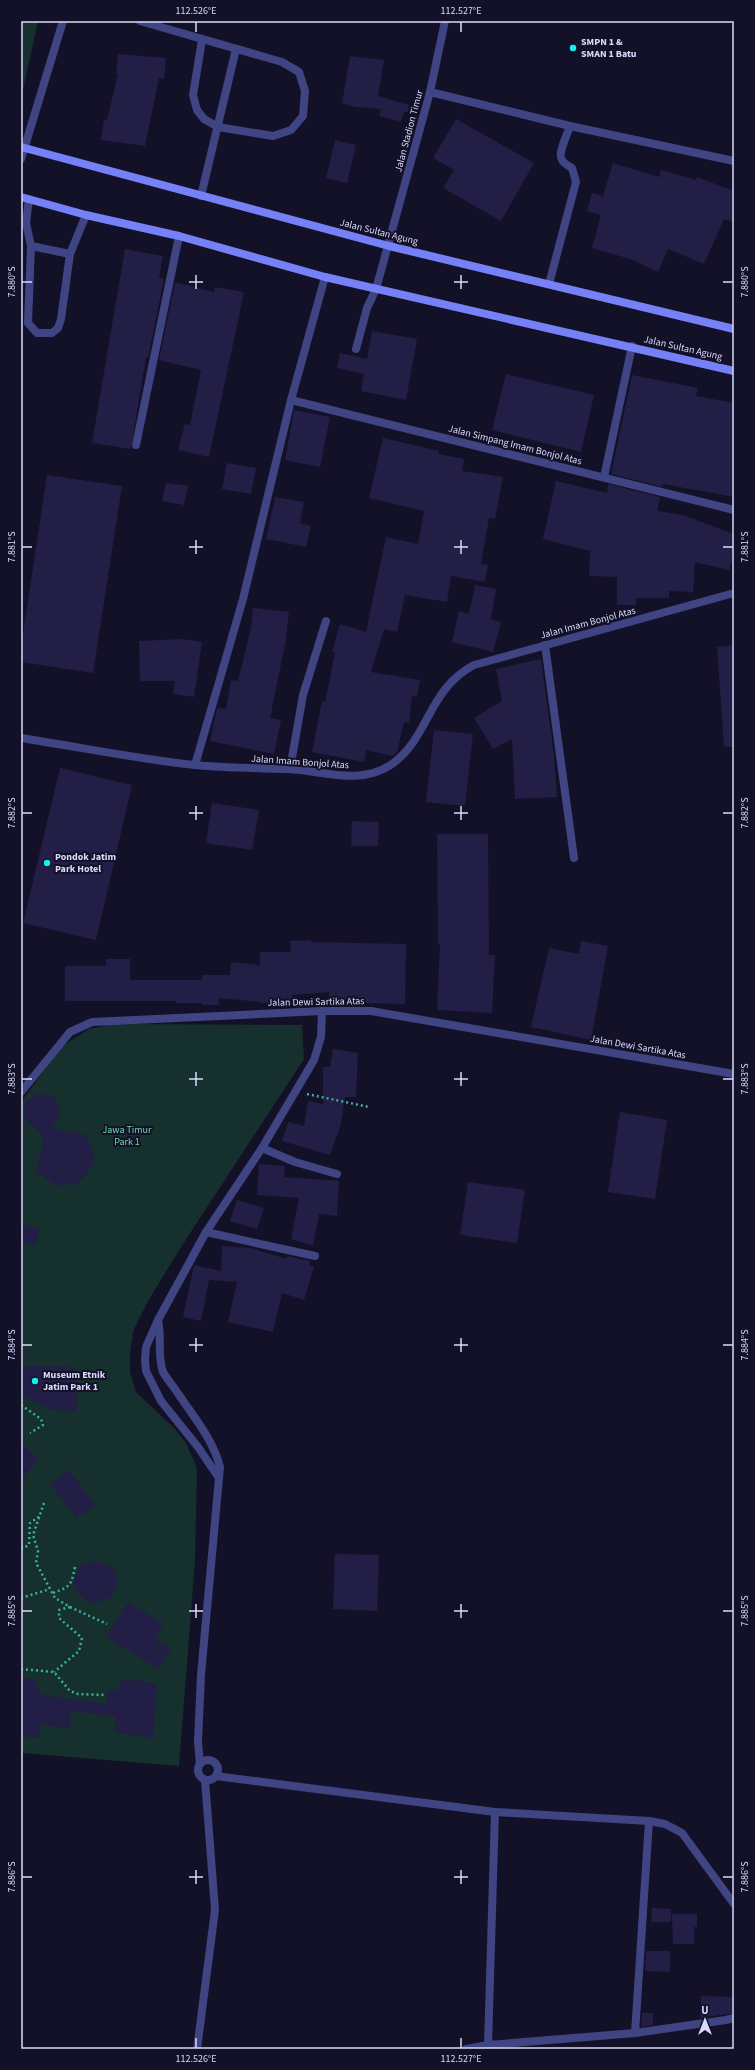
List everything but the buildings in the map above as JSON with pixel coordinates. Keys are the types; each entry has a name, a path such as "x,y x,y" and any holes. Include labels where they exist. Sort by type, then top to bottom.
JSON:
{"main road":[{"name":"Jalan Sultan Agung","path":"22,147 388,246 734,329"},
{"name":"Jalan Sultan Agung","path":"25,198 86,215 179,236 376,290 632,346 734,371"}],"street":[{"path":"21,159 22,147 63,21"},
{"path":"140,21 282,62 299,72 305,91 303,116 291,130 273,136 218,127 204,118 197,110 193,95 202,40"},
{"name":"Jalan Stadion Timur","path":"356,348 366,308 376,290 430,92 445,21"},
{"path":"201,196 236,49"},
{"path":"430,92 570,126 734,161"},
{"path":"549,284 576,182 572,168 562,161 560,157 570,126"},
{"path":"25,198 26,223 31,246 28,323 37,333 52,333 58,328 61,319 70,254 86,215"},
{"path":"136,445 179,236"},
{"path":"31,246 70,254"},
{"path":"195,765 243,599 292,400 325,277"},
{"path":"604,477 632,346"},
{"name":"Jalan Simpang Imam Bonjol Atas","path":"292,400 734,510"},
{"name":"Jalan Imam Bonjol Atas","path":"21,738 195,765 290,769 348,777 371,774 392,764 413,742 441,692 463,671 474,665 734,593"},
{"path":"290,769 303,695 326,621"},
{"path":"545,645 574,858"},
{"path":"219,1478 198,1447 161,1401 146,1371 146,1347 158,1320 206,1232 262,1148 314,1060 318,1048 322,1011"},
{"name":"Jalan Dewi Sartika Atas","path":"21,1092 70,1032 92,1022 322,1011 371,1011 734,1074"},
{"path":"262,1148 295,1162 337,1174"},
{"path":"206,1232 315,1256"},
{"path":"158,1320 161,1332 160,1347 163,1371 217,1452 220,1466 201,1675 198,1742 200,1764 198,1774 205,1780 211,1780 216,1776 218,1769 215,1763 209,1760 200,1764"},
{"path":"216,1776 495,1812 649,1821 665,1824 682,1833 734,1904"},
{"path":"197,2049 215,1910 205,1780"},
{"path":"488,2045 495,1812"},
{"path":"634,2033 649,1821"},
{"path":"466,2049 488,2045 634,2033 734,2018"}],"path":[{"path":"295,1092 369,1107"},
{"path":"21,1405 42,1419 43,1425 30,1433"},
{"path":"44,1503 33,1535 38,1551 36,1563 55,1598 70,1607 107,1624"},
{"path":"21,1549 29,1545 28,1533 30,1523 40,1516"},
{"path":"53,1593 69,1587 72,1583 75,1567"},
{"path":"21,1598 50,1588"},
{"path":"54,1672 79,1651 82,1638 59,1618 59,1610 70,1607"},
{"path":"21,1669 54,1672 70,1691 78,1694 105,1695"}],"green space":[{"path":"21,21 38,21 21,99"},
{"name":"Jawa Timur Park 1","path":"114,1024 302,1025 304,1059 181,1247 148,1301 133,1331 130,1355 130,1372 136,1392 175,1429 186,1443 197,1468 195,1561 179,1766 21,1753 21,1102 61,1047 89,1029"}],"place":[{"name":"SMPN 1 & SMAN 1 Batu","path":"573,48"},
{"name":"Pondok Jatim Park Hotel","path":"47,863"},
{"name":"Museum Etnik Jatim Park 1","path":"35,1381"}]}
